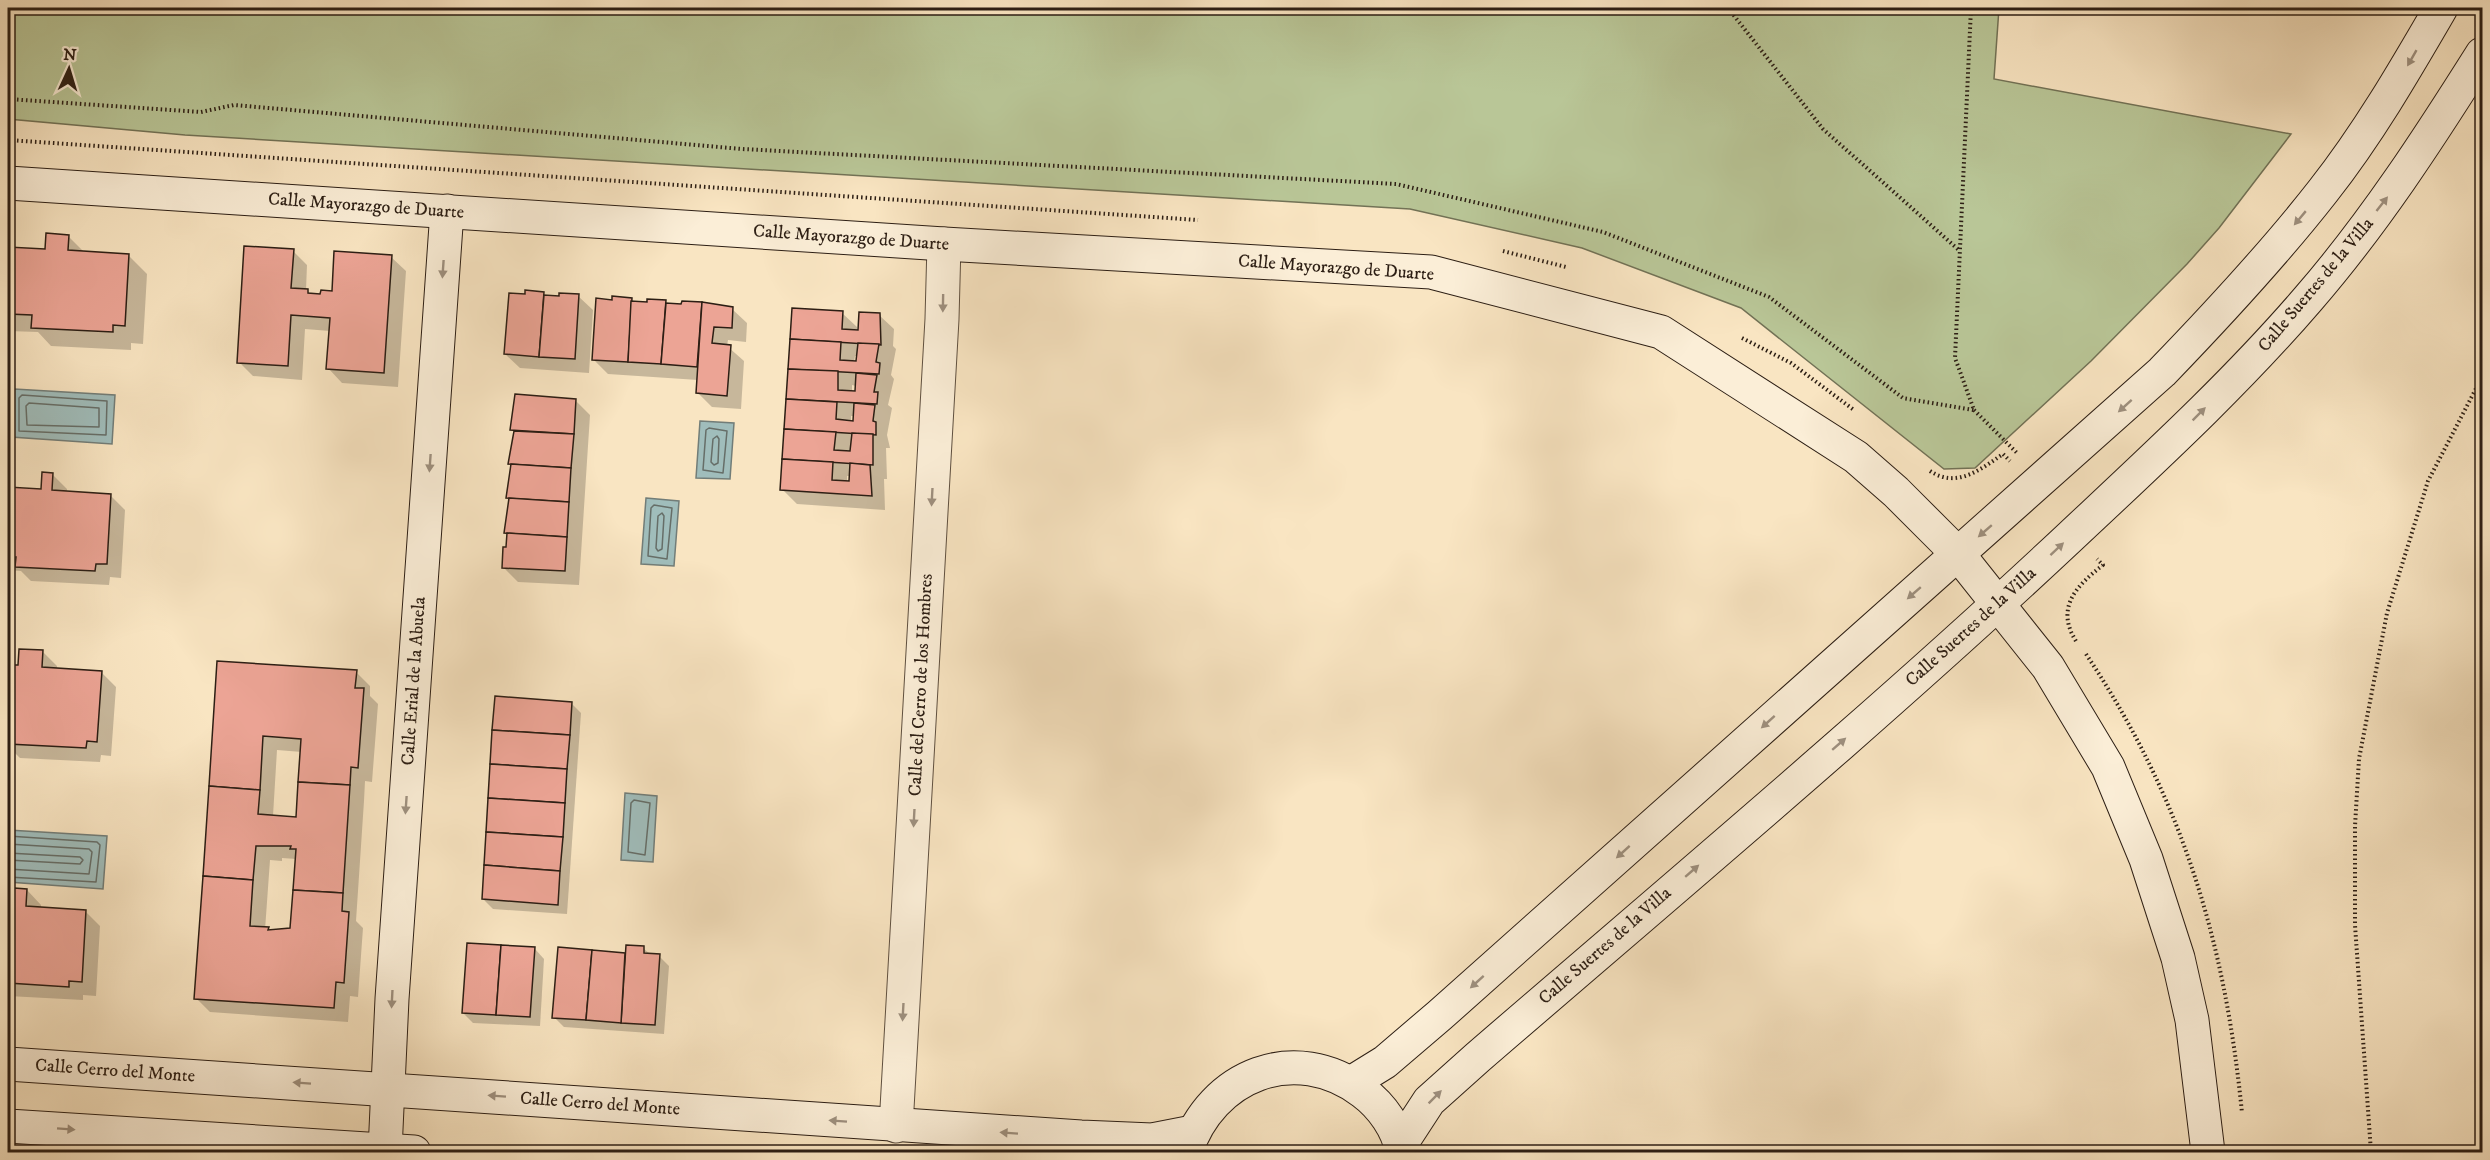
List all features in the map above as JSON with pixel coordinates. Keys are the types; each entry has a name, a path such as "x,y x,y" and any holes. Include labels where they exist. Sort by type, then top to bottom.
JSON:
{"main road":[{"path":"1351,1083 1385,1062 1449,1007 2163,372 2243,287 2324,190 2395,87 2441,8"},
{"name":"Calle Suertes de la Villa","path":"1402,1148 1429,1101 2000,603 2172,442 2263,350 2310,297 2393,191 2482,54"},
{"name":"Calle Mayorazgo de Duarte","path":"8,183 1431,273 1661,332 1856,457 1896,492 1958,554 2000,603 2048,667 2108,767 2146,859 2178,958 2192,1020 2208,1152"},
{"name":"Calle Erial de la Abuela","path":"395,1152 387,1089 447,211"},
{"name":"Calle del Cerro de los Hombres","path":"896,1126 942,331 944,244"},
{"name":"Calle Cerro del Monte","path":"8,1064 896,1126 1189,1142"},
{"path":"1189,1142 1206,1110 1226,1091 1248,1077 1274,1070 1300,1068 1326,1072 1351,1083 1378,1106 1389,1119 1402,1148"},
{"path":"8,1126 395,1152"}],"path":[{"path":"1728,8 1823,129 1960,251"},
{"path":"1971,8 1954,358 1974,410 2021,456"},
{"path":"8,99 201,112 234,105 742,149 1396,184 1603,232 1747,288 1769,297 1903,398 1974,410"},
{"path":"2370,1152 2355,925 2355,826 2359,759 2387,613 2428,481 2482,377"}],"green space":[{"path":"8,8 1999,8 1994,79 2291,134 2219,228 2187,264 2091,361 1975,468 1944,469 1741,308 1582,248 1410,209 185,135 8,119"}],"water":[{"path":"14,389 115,395 112,444 11,437"},
{"path":"700,421 734,423 730,479 696,478"},
{"path":"646,498 679,501 674,566 641,564"},
{"path":"625,793 657,796 653,862 621,860"},
{"path":"8,830 107,836 103,889 8,882"}],"building":[{"path":"46,233 69,235 68,250 129,254 125,326 113,325 113,332 31,328 32,315 8,314 8,247 45,249"},
{"path":"244,246 294,249 291,288 308,289 308,293 320,294 321,290 332,291 334,251 392,255 384,373 326,369 330,318 291,315 288,366 237,363"},
{"path":"525,290 544,292 539,357 504,354 509,293 525,294"},
{"path":"559,293 579,294 575,359 539,357 544,295 559,296"},
{"path":"612,296 632,298 628,362 592,360 596,298 612,300"},
{"path":"647,299 666,300 661,364 628,362 631,301 647,302"},
{"path":"682,301 702,302 697,367 661,364 666,303 681,304"},
{"path":"702,302 733,307 732,328 714,327 712,343 731,345 727,396 696,393"},
{"path":"792,308 843,311 842,329 858,330 859,312 880,313 881,345 790,339"},
{"path":"790,339 841,342 840,360 856,361 858,343 879,344 876,362 880,363 879,374 788,369"},
{"path":"788,369 838,371 838,390 855,391 856,373 877,375 874,392 878,392 877,404 786,399"},
{"path":"515,394 576,399 574,434 510,430"},
{"path":"786,399 837,402 836,419 853,421 854,403 875,405 873,421 876,422 876,435 784,429"},
{"path":"784,429 836,432 834,450 850,451 852,433 873,434 873,465 782,459"},
{"path":"514,431 574,434 571,468 508,464"},
{"path":"782,459 833,462 832,480 849,481 850,463 870,465 872,496 780,490"},
{"path":"511,464 571,468 569,502 506,498"},
{"path":"42,472 53,473 52,490 111,494 107,564 96,564 95,571 15,567 16,557 8,557 8,487 41,489"},
{"path":"509,498 569,502 567,537 504,533"},
{"path":"507,533 567,537 565,571 502,568 503,547 506,547"},
{"path":"19,649 43,650 42,667 102,671 97,742 87,741 86,748 8,744 8,665 18,665"},
{"path":"217,661 357,670 355,688 364,688 358,768 351,767 350,785 298,782 301,739 263,736 260,790 209,786"},
{"path":"495,696 572,702 570,735 492,730"},
{"path":"492,730 570,735 567,769 490,764"},
{"path":"490,764 567,769 565,803 488,798"},
{"path":"298,782 350,785 343,893 293,890 296,849 290,849 291,846 256,846 253,880 203,876 209,786 260,790 258,814 296,817"},
{"path":"488,798 565,803 563,837 486,832"},
{"path":"486,832 563,837 560,871 484,865"},
{"path":"484,865 560,871 558,905 482,899"},
{"path":"203,876 253,880 250,926 269,927 268,930 290,928 293,890 343,893 342,911 349,912 344,983 336,982 334,1008 194,999"},
{"path":"14,888 27,889 26,906 86,910 82,982 69,981 69,987 8,983 8,904 13,905"},
{"path":"467,943 501,945 496,1015 462,1013"},
{"path":"501,945 535,947 530,1017 496,1015"},
{"path":"626,945 644,946 644,953 660,954 655,1025 621,1023"},
{"path":"558,947 592,950 586,1020 552,1018"},
{"path":"592,950 625,953 621,1023 586,1020"}]}
